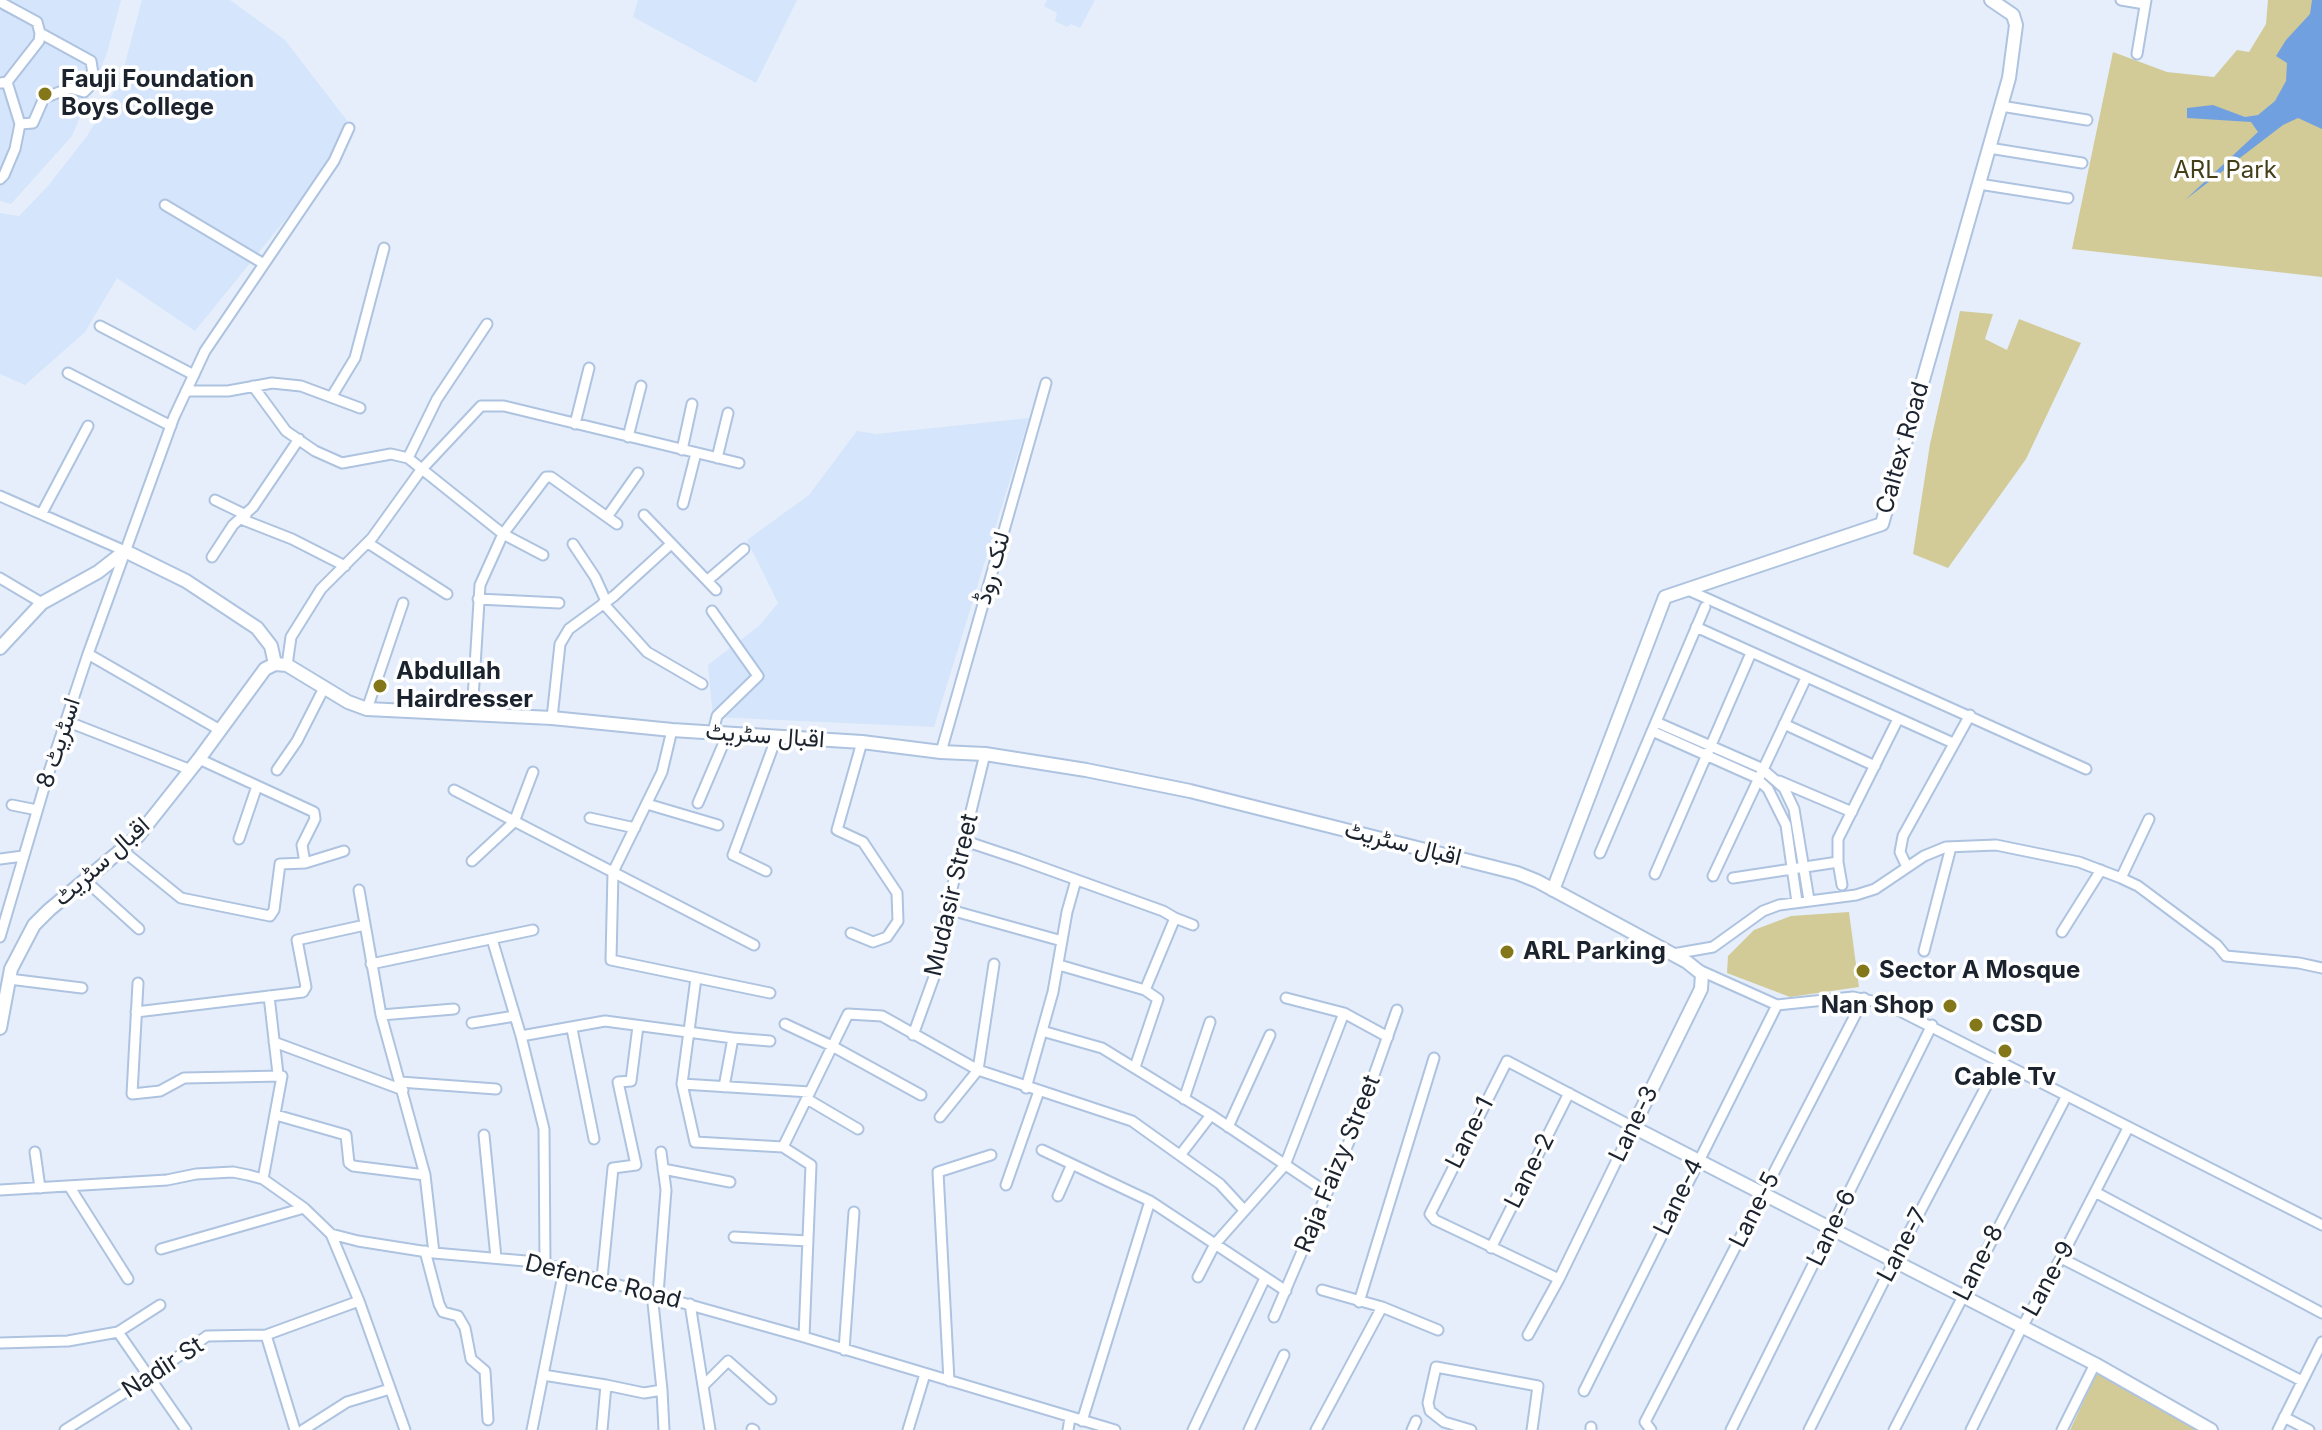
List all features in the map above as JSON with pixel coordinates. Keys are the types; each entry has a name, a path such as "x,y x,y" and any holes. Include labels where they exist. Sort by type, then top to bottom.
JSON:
{"street":[{"path":"2121,0 2146,2 2137,54"},
{"path":"0,2 37,22 40,33 39,41 3,82 20,124 15,149 0,179"},
{"name":"Caltex Road","path":"1553,890 1665,597 1882,524 2009,78 2016,25 2013,15 1999,2"},
{"path":"20,124 33,123 44,98 70,88 84,92 93,74 91,61 40,33"},
{"path":"0,105 13,103"},
{"path":"2001,106 2087,120"},
{"name":"اسٹریٹ 8","path":"0,937 88,654 186,391 205,351 334,161 349,128"},
{"path":"1989,148 2082,163"},
{"path":"1979,184 2068,198"},
{"path":"165,205 264,264"},
{"path":"332,396 355,358 384,248"},
{"path":"408,458 437,399 487,324"},
{"path":"100,326 194,375"},
{"path":"575,424 589,368"},
{"path":"68,373 171,426"},
{"path":"186,391 228,391 272,383 301,386 360,408"},
{"name":"لنک روڈ","path":"941,752 1046,383"},
{"path":"253,386 286,431 332,461 342,463 391,454 408,458 503,534 543,555"},
{"path":"628,437 641,386"},
{"path":"682,450 692,404"},
{"path":"281,665 304,613 321,589 368,543 421,470 481,406 504,406 739,463"},
{"path":"717,458 728,413"},
{"path":"42,513 88,426"},
{"path":"212,557 233,525 253,507 299,439"},
{"path":"683,504 696,453"},
{"path":"607,517 638,473"},
{"path":"472,715 480,585 503,534 546,477 551,477 617,524"},
{"path":"0,496 186,581 257,628 281,665"},
{"path":"215,500 243,517 345,566"},
{"path":"644,515 716,590"},
{"path":"368,543 447,594"},
{"path":"573,544 595,577 605,602 647,652 702,684"},
{"path":"552,718 560,644 569,629 671,544"},
{"path":"708,580 744,549"},
{"path":"0,648 42,603 98,572 125,551"},
{"path":"0,578 42,603"},
{"path":"1688,590 2086,769"},
{"path":"478,599 559,603"},
{"path":"367,709 403,603"},
{"path":"1600,853 1705,607"},
{"path":"712,611 758,676 717,716 713,732"},
{"path":"1696,627 1953,743"},
{"path":"1655,874 1751,653"},
{"path":"88,654 220,730"},
{"name":"اقبال سٹریٹ","path":"0,1028 11,969 34,925 138,836 265,669 281,665 367,709 552,718 985,754 1086,770 1206,795 1506,870 1537,881 1698,969"},
{"path":"1713,876 1806,678"},
{"path":"277,770 297,741 324,688"},
{"path":"1907,867 1900,852 1903,836 1970,715"},
{"path":"1842,885 1838,839 1898,719"},
{"path":"66,721 257,786 314,812 315,819 302,845 305,863"},
{"path":"1784,724 1875,766"},
{"path":"1654,726 1852,812"},
{"path":"672,730 662,772 613,872 611,960 770,993"},
{"path":"698,803 728,733"},
{"path":"766,871 733,855 777,736"},
{"path":"851,933 873,942 887,937 898,921 897,893 863,842 837,830 862,742"},
{"name":"Mudasir Street","path":"913,1035 934,977 947,909 985,754"},
{"path":"472,861 514,822 533,772"},
{"path":"1760,774 1782,815 1809,900"},
{"path":"1775,780 1790,798 1798,867 1797,902"},
{"path":"239,839 257,786"},
{"path":"454,790 754,945"},
{"path":"647,804 718,825"},
{"path":"12,805 37,810"},
{"path":"590,818 635,828"},
{"path":"2121,878 2149,819"},
{"path":"963,847 971,843 1163,911 1193,925"},
{"path":"1673,954 1713,947 1763,911 1875,889 1924,856 1951,847 1996,845 2079,862 2138,886 2217,945 2226,956 2322,968"},
{"path":"1924,951 1951,847"},
{"path":"122,850 181,898 270,916 274,910 280,864 305,863 344,851"},
{"path":"0,859 23,856"},
{"path":"1733,878 1838,862"},
{"path":"2062,932 2101,870"},
{"path":"1026,1088 1059,965 1076,880"},
{"path":"86,881 139,929"},
{"path":"359,890 381,1015 425,1175 430,1252 439,1304 443,1312 458,1316 465,1328 471,1359 485,1371 488,1420"},
{"path":"947,909 1062,941"},
{"path":"1145,990 1175,918"},
{"path":"136,1012 305,990 296,944 300,938 365,925"},
{"path":"371,964 533,930"},
{"path":"492,939 544,1129 545,1265"},
{"path":"940,1117 978,1070 994,964"},
{"path":"1059,965 1145,990 1158,999 1135,1067"},
{"path":"1698,969 1777,1005 1864,998 1886,1004 2322,1225"},
{"name":"Lane-3","path":"1528,1335 1559,1279 1701,989 1703,978 1698,969"},
{"path":"696,978 682,1084 695,1142 783,1147 811,1165 804,1337"},
{"path":"9,979 82,988"},
{"path":"138,983 132,1094 160,1091 184,1078 278,1074"},
{"path":"263,1179 282,1081 282,1076 278,1074 269,996"},
{"path":"1286,998 1344,1013 1388,1037"},
{"name":"Lane-5","path":"1648,1426 1864,998"},
{"name":"Lane-4","path":"1584,1391 1777,1005"},
{"path":"381,1015 454,1009"},
{"name":"Raja Faizy Street","path":"1274,1317 1357,1123 1397,1010"},
{"path":"1198,1277 1215,1244 1285,1165 1344,1013"},
{"path":"783,1147 848,1014 882,1016 978,1070 1132,1121 1220,1184 1243,1209"},
{"path":"472,1023 515,1016"},
{"path":"521,1036 605,1021 770,1041"},
{"path":"1184,1099 1210,1022"},
{"path":"785,1024 921,1095"},
{"name":"Lane-6","path":"1731,1430 1932,1025"},
{"path":"602,1279 613,1168 636,1165 618,1082 631,1081 638,1026"},
{"path":"572,1029 594,1139"},
{"path":"1042,1031 1102,1048 1211,1115 1326,1192"},
{"path":"1228,1127 1270,1035"},
{"path":"724,1087 733,1038"},
{"path":"274,1042 402,1086 496,1089"},
{"path":"1359,1302 1434,1058"},
{"name":"Lane-1","path":"1491,1248 1435,1220 1430,1214 1433,1205 1507,1061 1569,1093"},
{"name":"Lane-7","path":"1809,1430 1999,1062"},
{"path":"682,1084 808,1096 858,1129"},
{"path":"1006,1185 1039,1091"},
{"path":"1569,1093 2095,1364 2211,1430"},
{"name":"Lane-2","path":"1491,1248 1569,1093"},
{"name":"Lane-8","path":"1894,1430 2066,1097"},
{"path":"276,1115 346,1135 349,1163 353,1166 425,1175"},
{"path":"1181,1154 1211,1115"},
{"name":"Lane-9","path":"1971,1430 2128,1128"},
{"path":"484,1135 496,1258"},
{"path":"1042,1150 1150,1201 1286,1291"},
{"path":"35,1152 40,1188"},
{"path":"661,1152 666,1190 655,1294 664,1430"},
{"path":"949,1381 938,1172 991,1155"},
{"path":"1058,1196 1072,1164"},
{"path":"663,1169 730,1182"},
{"path":"0,1190 167,1180 196,1174 233,1172 263,1179 304,1208 331,1234 359,1301 405,1430"},
{"path":"69,1186 128,1279"},
{"path":"2095,1192 2322,1313"},
{"path":"1082,1421 1150,1201"},
{"path":"161,1249 304,1208"},
{"path":"844,1350 854,1212"},
{"name":"Defence Road","path":"331,1234 430,1252 545,1265 602,1279 1115,1430"},
{"path":"734,1237 808,1241"},
{"path":"1491,1248 1559,1279"},
{"path":"2061,1258 2302,1381"},
{"path":"532,1430 564,1270"},
{"path":"1193,1430 1265,1278"},
{"path":"1322,1290 1382,1307 1438,1330"},
{"name":"Nadir St","path":"65,1430 148,1378 207,1336 266,1335 359,1301"},
{"path":"690,1304 710,1430"},
{"path":"0,1343 68,1341 118,1332 160,1305"},
{"path":"1316,1430 1382,1307"},
{"path":"118,1332 186,1430"},
{"path":"266,1335 295,1430"},
{"path":"2278,1430 2320,1353 2322,1342"},
{"path":"1249,1430 1284,1355"},
{"path":"703,1386 728,1361 771,1399"},
{"path":"2062,1430 2095,1364"},
{"path":"1471,1430 1458,1428 1434,1417 1428,1408 1436,1367 1538,1386 1532,1430"},
{"path":"908,1430 925,1374"},
{"path":"543,1375 644,1393 662,1390"},
{"path":"602,1430 606,1385"},
{"path":"303,1430 315,1427 347,1402 390,1389"},
{"path":"2284,1417 2309,1430"},
{"path":"1068,1430 1070,1418"}],"shaded area":[{"name":"Fauji Foundation Boys College","path":"0,0 121,0 107,53 72,136 11,204 0,201"},
{"path":"142,0 230,0 285,40 348,122 324,172 195,331 117,278 85,332 25,385 0,374 0,213 19,216 48,186 87,136 120,82"},
{"path":"638,0 797,0 756,83 633,17"},
{"path":"1047,0 1095,0 1080,28 1071,24 1067,27 1055,21 1057,13 1044,6"},
{"path":"1029,418 934,727 713,717 708,665 759,626 778,603 747,540 809,495 857,431 876,434"}],"green space":[{"name":"ARL Park","path":"2268,0 2322,0 2322,277 2072,249 2113,52 2167,72 2214,77 2237,50 2249,52 2266,24"},
{"path":"1960,311 1993,314 1985,339 2007,350 2019,319 2081,343 2026,459 1948,568 1913,554 1930,444"},
{"path":"1849,912 1859,987 1790,997 1727,973 1728,956 1754,930 1791,916"},
{"path":"2097,1373 2202,1428 2201,1430 2070,1430"}],"water":[{"path":"2312,0 2322,0 2322,129 2298,118 2283,125 2185,200 2258,132 2251,122 2187,118 2187,108 2213,105 2245,117 2258,115 2275,101 2286,81 2287,63 2276,56 2310,14"}],"place":[{"name":"Fauji Foundation Boys College","path":"45,94"},
{"name":"Abdullah Hairdresser","path":"380,686"},
{"name":"ARL Parking","path":"1507,952"},
{"name":"Sector A Mosque","path":"1863,971"},
{"name":"Nan Shop","path":"1950,1006"},
{"name":"CSD","path":"1976,1025"},
{"name":"Cable Tv","path":"2005,1051"}]}
